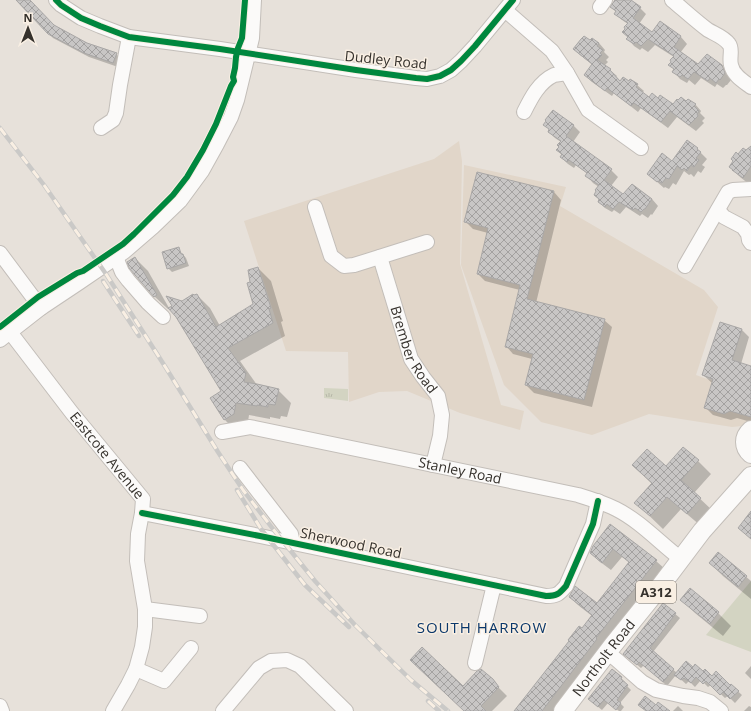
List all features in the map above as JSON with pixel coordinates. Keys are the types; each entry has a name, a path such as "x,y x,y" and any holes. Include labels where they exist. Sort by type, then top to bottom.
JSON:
{"main road":[{"path":"751,430 746,437 745,443 751,454"},
{"name":"Northolt Road","path":"563,711 702,532 751,476"}],"street":[{"name":"Dudley Road","path":"56,0 81,18 129,37 427,79 440,76 461,62 509,5"},
{"path":"5,336 41,308 116,257 153,227 180,201 202,171 231,116 237,100 252,38 254,0"},
{"path":"672,0 708,30 721,37 729,44 731,48 730,64 732,69 735,74 751,88"},
{"path":"509,5 552,51 567,73 588,110 641,148"},
{"path":"101,128 114,120 129,37"},
{"path":"524,112 533,96 548,79 556,75 567,73"},
{"path":"685,266 728,192 733,190 751,189"},
{"path":"315,207 330,256 344,266 354,265 427,242"},
{"path":"718,210 724,217 743,227 748,234 751,243"},
{"path":"0,253 41,308"},
{"path":"116,257 122,272 163,317"},
{"name":"Brember Road","path":"380,257 411,359 438,396 442,415 440,436 433,465"},
{"name":"Eastcote Avenue","path":"5,336 72,413 143,499 138,534 137,561 145,609 145,627 142,647 136,669 113,711"},
{"name":"Stanley Road","path":"222,432 250,427 578,495 617,509 636,522 681,559"},
{"path":"240,468 291,534 293,543"},
{"name":"Sherwood Road","path":"142,513 546,596 555,596 566,586 593,524 598,501"},
{"path":"475,663 494,585"},
{"path":"145,609 200,616"},
{"path":"136,669 164,681 191,648"},
{"path":"608,653 642,682 656,690 698,698 710,702 721,711"},
{"path":"223,711 259,668 271,661 287,660 300,666 346,711"},
{"path":"0,706 2,711"}],"shaded area":[{"path":"459,141 462,161 460,264 501,405 524,411 520,430 460,413 407,391 379,392 349,402 348,352 286,351 244,221 434,159"},
{"path":"464,165 566,187 560,206 704,290 718,307 696,375 751,395 751,425 732,427 649,414 592,435 541,422 504,385 461,265"}],"green space":[{"path":"324,388 348,389 348,401 324,398"},
{"path":"751,581 751,652 706,635"}],"building":[{"path":"16,0 30,0 54,25 87,43 117,53 113,63 84,53 48,34"},
{"path":"615,0 631,0 641,7 633,18 652,32 660,21 681,36 674,47 698,64 707,54 722,65 725,73 716,83 710,78 708,81 694,72 688,79 682,75 680,77 672,72 674,69 668,65 674,56 648,39 641,46 636,42 634,44 626,39 628,37 622,32 628,23 614,14 616,11 610,7"},
{"path":"584,36 590,40 592,38 599,43 597,46 603,50 600,53 602,55 597,60 611,69 610,70 620,81 623,77 629,81 630,79 638,84 636,87 649,97 652,93 658,98 660,95 673,104 681,97 686,101 688,99 696,104 694,106 699,111 697,114 698,116 689,125 670,111 661,122 634,103 631,106 607,88 605,91 584,75 592,64 573,49"},
{"path":"553,110 574,125 566,136 612,169 604,180 623,194 632,184 652,199 645,209 641,212 635,208 633,210 619,202 613,209 607,204 605,207 598,202 599,199 594,195 595,190 599,185 585,176 587,173 569,160 567,162 560,157 562,154 556,150 559,147 557,145 561,141 548,132 549,129 543,125"},
{"path":"687,140 701,152 696,158 699,160 694,167 691,165 687,171 684,168 682,170 677,166 669,179 666,178 662,183 657,182 647,174 662,153 672,161"},
{"path":"751,146 751,166 743,178 729,167 733,161 731,159 736,152 738,154 743,148 746,150"},
{"path":"477,172 554,191 527,299 605,319 584,400 525,385 533,354 505,347 520,285 477,274 488,228 464,222"},
{"path":"179,247 186,263 167,269 162,252"},
{"path":"135,257 157,295 154,297 129,268 127,262"},
{"path":"258,267 271,308 269,309 273,323 228,348 246,373 244,382 279,389 275,405 268,404 268,407 236,403 234,414 224,420 210,398 221,391 176,317 168,308 172,306 166,296 182,301 193,294 197,294 216,327 253,304 247,283 250,282 248,270"},
{"path":"720,322 742,329 732,360 751,366 751,417 730,411 724,414 704,408 713,379 702,375"},
{"path":"683,447 699,460 681,480 701,498 687,514 667,497 650,516 634,503 652,483 632,465 647,449 666,466"},
{"path":"751,511 751,539 738,528"},
{"path":"610,524 657,560 596,638 597,639 542,711 514,711 579,626 582,628 592,615 569,597 575,586 597,603 629,562 613,549 602,563 590,553 593,546"},
{"path":"718,552 747,576 738,587 709,563"},
{"path":"690,588 719,612 710,624 680,600"},
{"path":"663,603 676,613 650,648 674,669 663,682 639,662 637,665 623,654"},
{"path":"422,647 463,686 477,671 481,669 493,679 499,687 481,706 486,711 464,711 410,660"},
{"path":"686,661 693,667 695,664 703,671 705,669 712,676 716,671 730,685 731,684 739,691 730,699 723,692 720,695 706,681 703,684 696,677 691,683 684,678 681,680 674,675"},
{"path":"612,669 622,677 621,679 628,685 617,700 621,703 616,710 604,700 598,707 588,699"},
{"path":"645,696 656,705 658,702 670,711 646,711 638,705"}],"railway":[{"path":"0,128 44,185 106,274 243,490 315,581 355,625 411,680 448,711"},
{"path":"103,281 139,336"},
{"path":"237,490 261,529 305,585 349,627"},
{"path":"428,701 439,711"}],"cycle path":[{"path":"56,0 81,18 129,37 427,79 440,76 451,70 461,61 513,0"},
{"path":"0,327 38,297 77,273 83,271 123,244 173,195 187,177 216,124 234,81 233,77 236,57 242,38 245,0"},
{"path":"142,513 260,536 546,596 553,596 558,594 566,586 593,524 598,501"}],"district":[{"name":"SOUTH HARROW","path":"482,628"}]}
